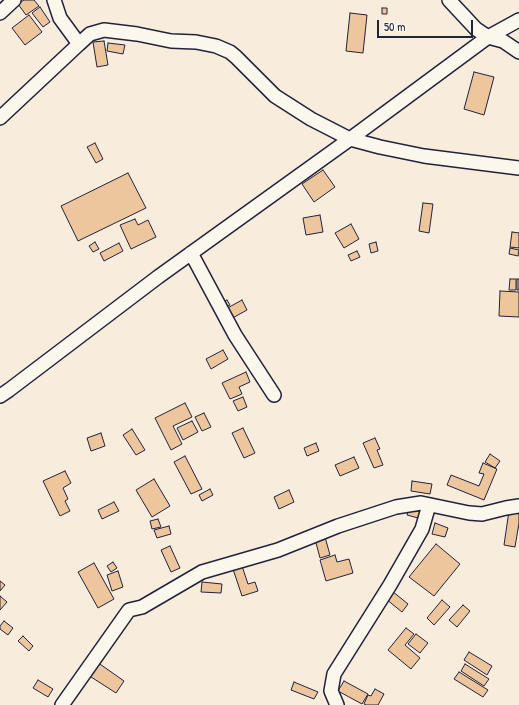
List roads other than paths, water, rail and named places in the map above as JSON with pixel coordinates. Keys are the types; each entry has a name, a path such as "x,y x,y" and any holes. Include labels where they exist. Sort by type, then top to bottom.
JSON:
{"street":[{"path":"0,13 14,0"},
{"path":"54,0 60,18 79,44"},
{"path":"449,0 476,29 488,37 503,41 519,52"},
{"path":"0,396 191,253 350,139 488,37 519,20"},
{"path":"0,118 90,34 104,30 137,34 171,42 196,42 216,46 230,52 275,96 311,119 350,139 424,156 519,168"},
{"path":"191,253 235,335 274,395"},
{"path":"62,705 129,610 142,607 202,572 278,550 338,526 396,507 421,503 482,514 519,506"},
{"path":"337,705 331,691 334,674 390,585 422,529 429,505"}]}
